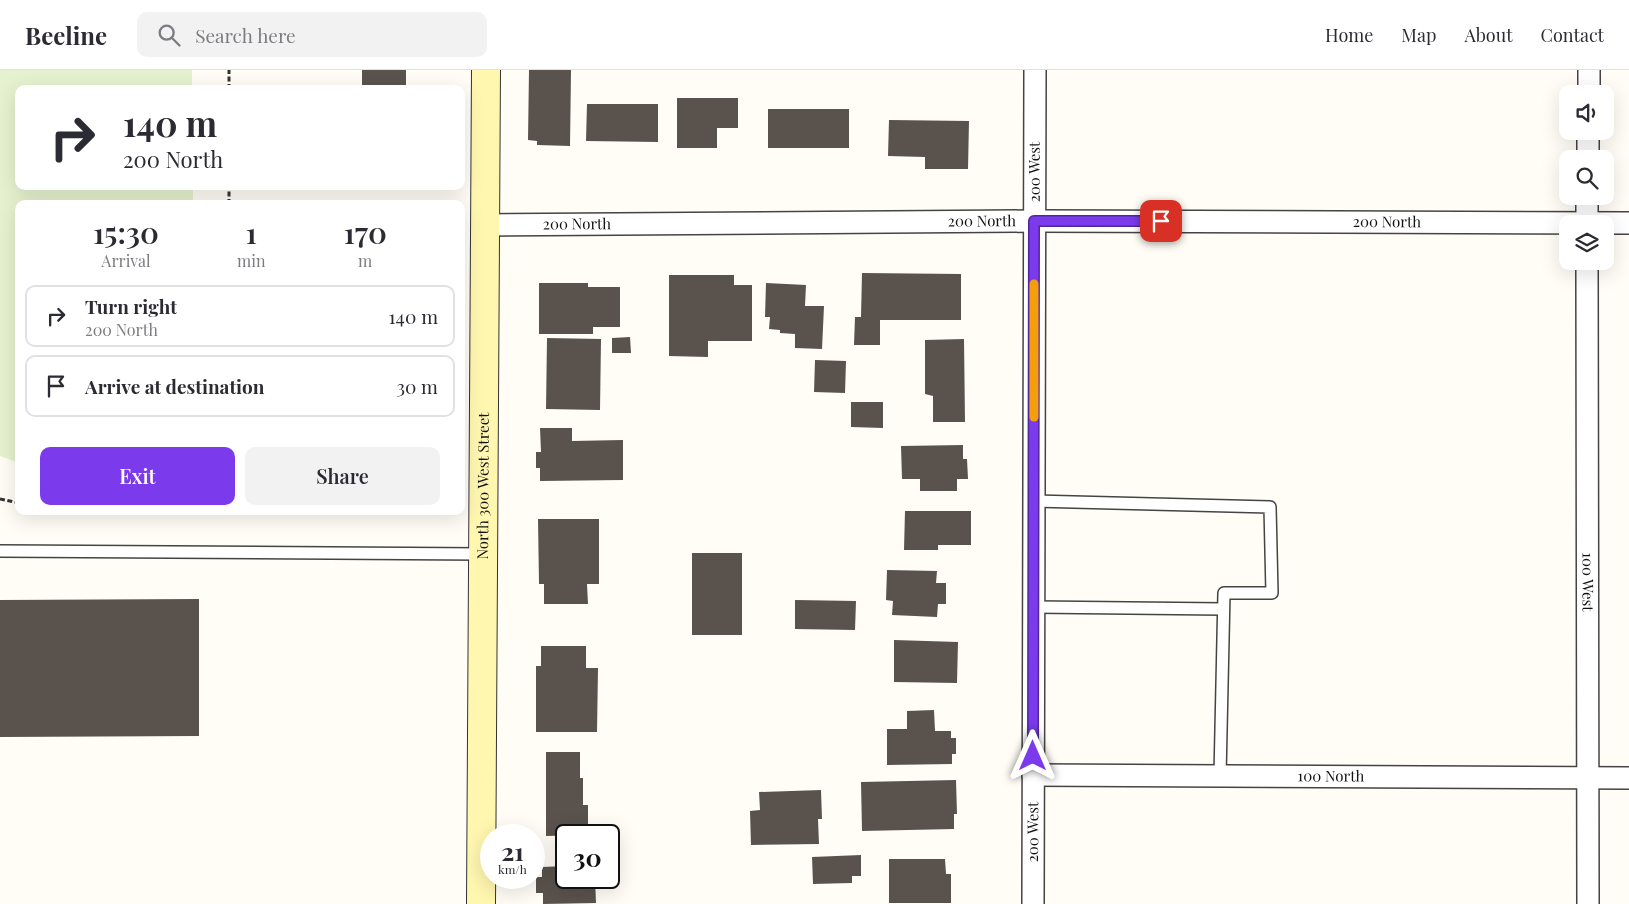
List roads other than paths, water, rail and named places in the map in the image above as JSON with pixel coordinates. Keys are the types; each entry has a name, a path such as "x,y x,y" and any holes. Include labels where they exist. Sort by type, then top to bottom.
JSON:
{"street":[{"name":"North 300 West Street","path":"481,904 486,70"},
{"name":"200 West","path":"1033,904 1035,70"},
{"path":"1589,70 1589,85"},
{"name":"200 North","path":"486,225 1034,221 1559,223"},
{"name":"200 North","path":"1614,223 1629,223"},
{"name":"100 West","path":"1587,270 1588,904"},
{"name":"100 North","path":"1033,775 1629,778"}],"lane":[{"path":"1034,501 1270,507 1272,593 1224,593 1220,776"},
{"path":"0,551 484,554"},
{"path":"1034,607 1223,609"}]}
